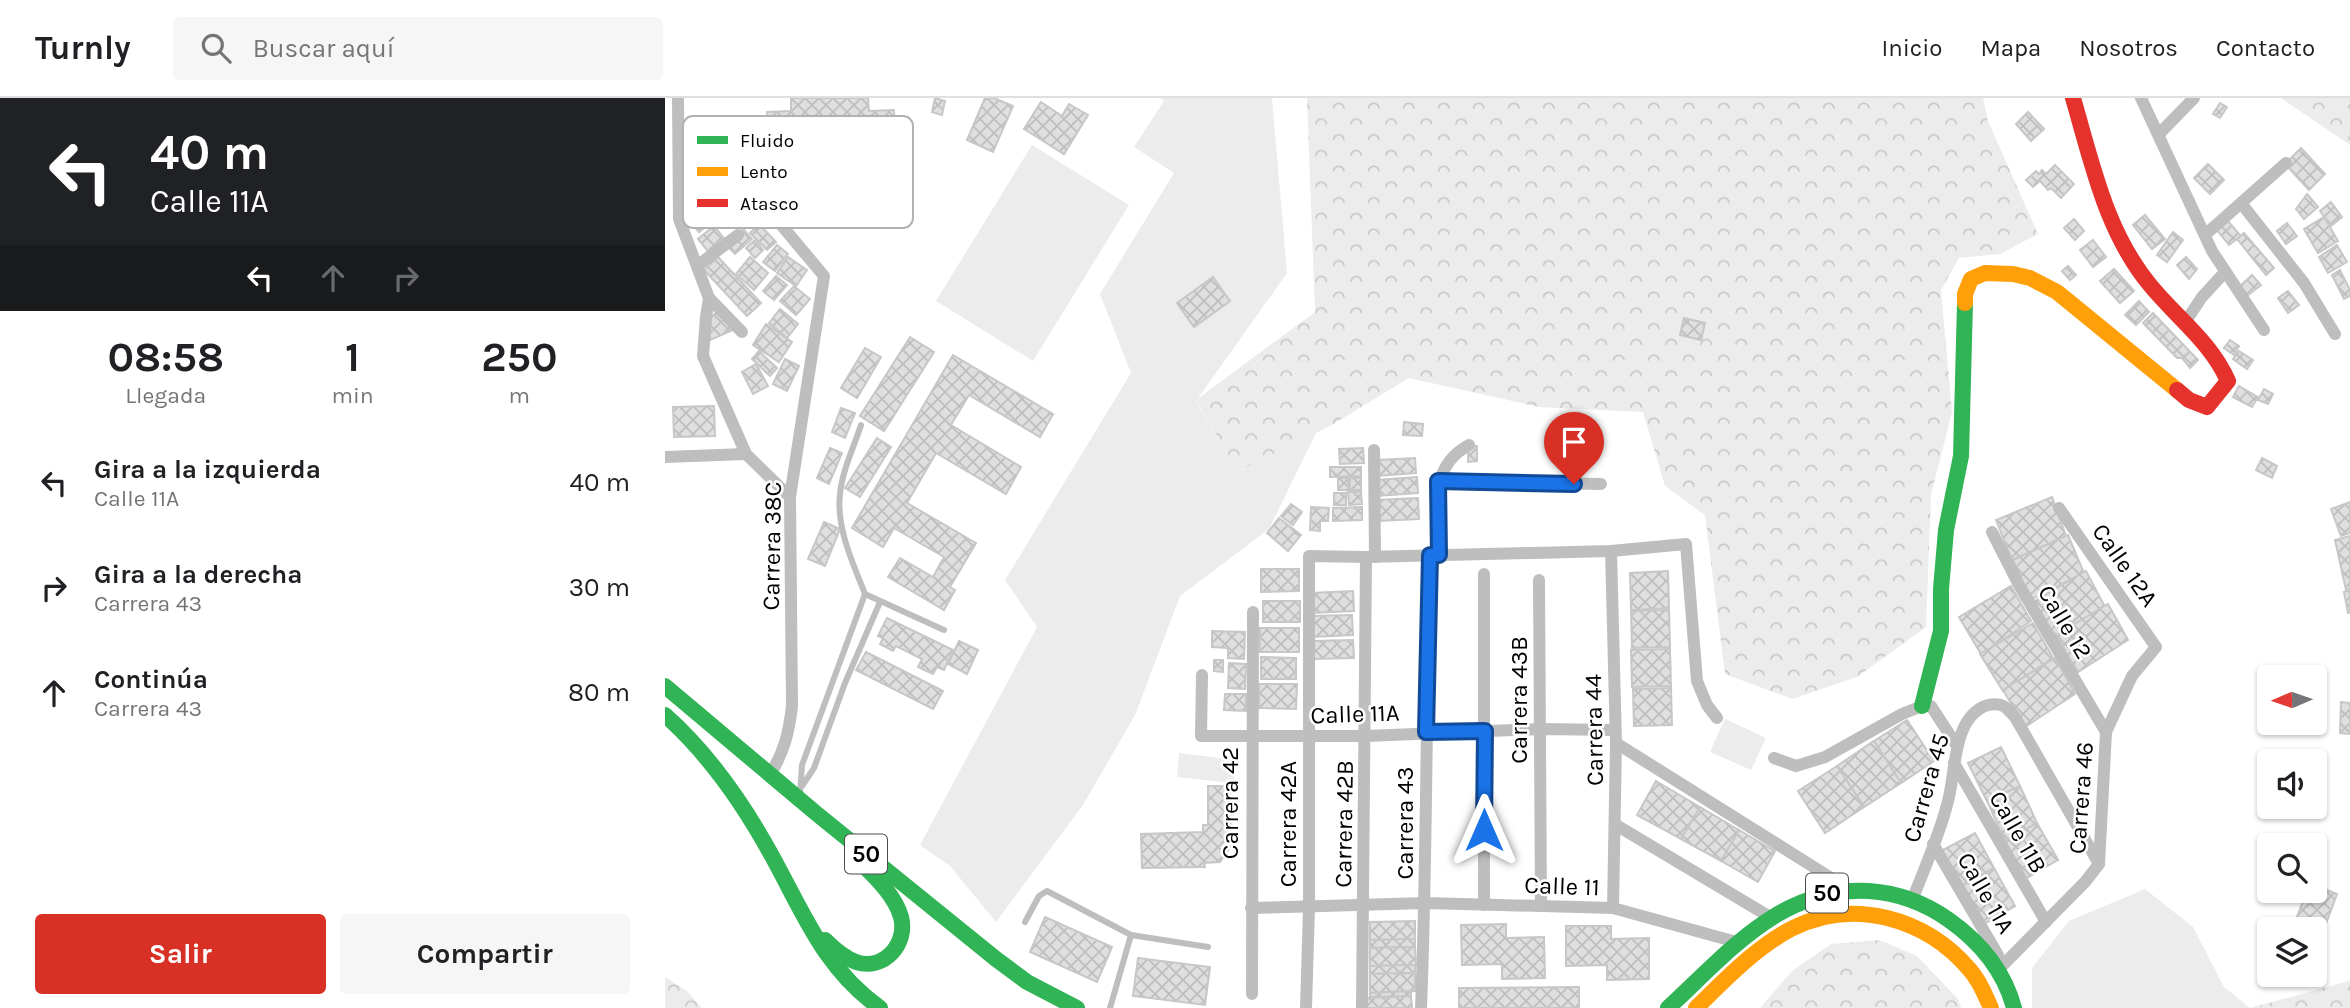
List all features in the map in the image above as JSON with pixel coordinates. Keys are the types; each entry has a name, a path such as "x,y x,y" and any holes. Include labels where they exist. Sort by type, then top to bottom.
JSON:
{"main road":[{"path":"1921,706 1941,631 1946,530 1961,456 1965,294 1971,279 1986,273 2013,274 2029,278 2057,292 2189,400 2207,407 2228,381 2186,321 2150,285 2120,237 2107,212 2073,98"},
{"name":"50","path":"665,686 771,774 800,793 817,814 1017,974 1077,1008"},
{"path":"665,715 703,750 730,785 829,961 862,997 880,1008"},
{"path":"798,905 834,950 859,963 881,962 897,947 902,936 902,922 890,898 817,814"},
{"name":"50","path":"1668,1008 1770,918 1796,903 1821,894 1850,891 1887,892 1913,898 1939,913 2002,966 2014,1008"},
{"name":"50","path":"1696,1008 1763,948 1791,929 1815,919 1840,914 1873,913 1897,919 1922,930 1957,957 1972,973 1991,1008"}],"street":[{"path":"678,98 679,219 709,298 742,332"},
{"path":"2141,98 2213,251 2263,330"},
{"path":"2159,134 2194,98"},
{"path":"2206,234 2286,163"},
{"path":"2241,203 2304,282 2335,334"},
{"name":"Carrera 38C","path":"771,774 789,734 792,706 790,498 824,276 784,228"},
{"path":"697,266 738,235"},
{"path":"2186,321 2202,297 2225,272"},
{"path":"709,298 703,356 746,454 790,498"},
{"path":"1469,445 1449,458 1438,481 1601,484"},
{"name":"Carrera 42B","path":"1362,1008 1374,450"},
{"path":"665,457 746,454"},
{"name":"Carrera 43","path":"1422,1008 1426,903 1426,732 1438,481"},
{"name":"Calle 12A","path":"2059,508 2156,647"},
{"name":"Calle 12","path":"1992,532 2019,584 2106,732"},
{"path":"1370,557 1611,551 1686,544 1696,681 1707,705 1717,718"},
{"name":"Carrera 44","path":"1611,551 1616,825 1613,908"},
{"name":"Carrera 42A","path":"1306,1008 1309,908 1309,556 1370,557"},
{"path":"1484,574 1484,905"},
{"name":"Carrera 43B","path":"1539,580 1541,905"},
{"name":"Carrera 42","path":"1252,612 1252,994"},
{"name":"Carrera 46","path":"2002,966 2099,864 2106,732 2132,676 2156,647"},
{"name":"Calle 11A","path":"1202,675 1201,736 1366,736 1540,729 1615,737"},
{"name":"Carrera 45","path":"1913,898 1949,801 1957,746 1970,718 1983,707 1996,703 2004,705 2015,717 2099,864"},
{"path":"1774,758 1796,766 1825,757 1921,706 1931,706 1957,746"},
{"path":"1615,737 1850,891"},
{"name":"Calle 11B","path":"1954,764 2046,922"},
{"path":"1616,825 1770,918"},
{"name":"Calle 11A","path":"1933,844 2002,966"},
{"name":"Calle 11","path":"1251,908 1426,903 1613,908 1741,943"}],"lane":[{"path":"800,793 802,765 865,594 840,517 839,492 861,425"},
{"path":"865,594 944,630"},
{"path":"800,793 814,768 845,682 880,601"},
{"path":"1025,922 1039,896 1047,891 1131,935 1208,947"},
{"path":"1110,1008 1131,935"}],"green space":[{"path":"1160,98 1272,98 1287,273 1196,401 1237,472 1316,433 1269,529 1180,596 1135,715 1083,805 996,922 950,866 920,845 1037,627 1005,580 1131,373 1100,294 1174,173 1134,147 1164,101"},
{"path":"1307,98 1983,98 1988,121 2038,234 2000,254 1959,258 1941,290 1952,412 1931,495 1926,627 1857,677 1792,699 1725,674 1705,515 1665,486 1643,412 1539,407 1409,378 1330,426 1237,472 1196,400 1315,312"},
{"path":"2281,98 2350,98 2350,145"},
{"path":"1032,145 1129,205 1033,361 936,301"},
{"path":"1725,719 1766,738 1751,770 1710,752"},
{"path":"1179,753 1236,760 1233,783 1177,777"},
{"path":"2145,889 2193,927 2224,987 2250,1008 2032,1008 2032,968 2069,921"},
{"path":"1879,940 1917,956 1958,999 1961,1008 1760,1008 1792,971 1831,944"},
{"path":"665,977 687,991 702,1008 665,1008"},
{"path":"2350,980 2350,1008 2250,1008 2327,987"}],"building":[{"path":"791,98 868,98 869,111 894,110 894,116 767,116 767,112 791,111"},
{"path":"935,98 945,101 942,115 932,112"},
{"path":"985,98 994,98 1013,106 993,152 967,140"},
{"path":"1041,102 1062,116 1069,104 1088,115 1064,154 1024,129"},
{"path":"2220,103 2227,107 2220,118 2213,114"},
{"path":"2028,112 2044,129 2031,141 2016,124"},
{"path":"2301,148 2325,174 2309,190 2285,164"},
{"path":"2208,164 2224,180 2210,194 2194,178"},
{"path":"2055,165 2074,184 2061,198 2040,181 2033,187 2026,180 2036,171 2039,174 2042,170 2046,174"},
{"path":"2307,194 2318,207 2304,219 2296,209"},
{"path":"2331,202 2342,217 2331,226 2320,211"},
{"path":"2145,215 2165,239 2152,249 2133,225"},
{"path":"2324,217 2338,241 2318,253 2304,229"},
{"path":"2074,219 2084,231 2075,240 2064,228"},
{"path":"2226,219 2241,236 2229,245 2215,228"},
{"path":"2287,223 2297,236 2286,244 2277,231"},
{"path":"712,228 716,228 727,242 711,255 698,239"},
{"path":"755,228 763,228 776,242 767,250 750,233"},
{"path":"744,230 752,239 735,254 727,246"},
{"path":"2173,232 2183,240 2167,262 2157,255"},
{"path":"2244,233 2274,268 2266,275 2237,239"},
{"path":"755,240 763,250 755,258 746,248"},
{"path":"2093,240 2106,257 2093,267 2080,250"},
{"path":"777,245 788,254 775,271 763,262"},
{"path":"2337,245 2347,262 2328,273 2319,257"},
{"path":"718,257 761,303 747,316 704,270"},
{"path":"750,257 768,273 754,290 736,274"},
{"path":"788,257 807,270 796,286 777,273"},
{"path":"2186,257 2197,269 2189,279 2177,265"},
{"path":"2068,266 2076,275 2070,280 2062,271"},
{"path":"2114,269 2134,291 2120,303 2100,281"},
{"path":"2340,270 2350,290 2350,296 2344,299 2332,275"},
{"path":"2252,275 2261,285 2247,296 2239,287"},
{"path":"776,276 787,285 774,300 763,291"},
{"path":"1213,277 1230,301 1194,327 1177,303"},
{"path":"794,286 810,299 796,315 780,301"},
{"path":"2288,291 2299,305 2288,313 2278,298"},
{"path":"2139,301 2149,312 2136,325 2125,315"},
{"path":"780,309 798,324 787,338 769,323"},
{"path":"716,313 735,329 710,340 708,319"},
{"path":"2153,313 2198,360 2190,368 2143,323"},
{"path":"1684,318 1705,323 1701,340 1680,335"},
{"path":"766,324 792,342 779,362 753,345"},
{"path":"910,337 934,352 884,431 860,416"},
{"path":"2230,340 2239,346 2234,355 2224,348"},
{"path":"865,348 881,357 857,398 841,388"},
{"path":"759,351 777,368 770,376 752,359"},
{"path":"2239,351 2253,360 2247,369 2233,359"},
{"path":"953,355 1053,414 1040,437 969,395 951,425 1021,467 1006,494 936,453 907,503 976,543 950,587 955,590 944,610 888,577 900,558 933,577 944,557 894,528 883,547 852,528"},
{"path":"785,359 799,366 787,391 773,384"},
{"path":"756,364 768,386 753,394 742,372"},
{"path":"2239,386 2258,397 2252,407 2233,397"},
{"path":"2264,389 2273,394 2268,404 2258,400"},
{"path":"714,406 715,436 674,437 673,407"},
{"path":"841,408 855,413 845,438 832,432"},
{"path":"1404,422 1423,424 1422,436 1403,435"},
{"path":"877,438 891,447 860,497 845,488"},
{"path":"1468,446 1477,446 1477,461 1468,462"},
{"path":"830,448 842,453 829,484 817,478"},
{"path":"1363,448 1364,463 1340,464 1339,449"},
{"path":"1415,458 1416,473 1378,476 1377,460"},
{"path":"2262,458 2277,466 2272,478 2256,470"},
{"path":"1330,467 1361,467 1361,476 1330,477"},
{"path":"1417,477 1418,493 1377,496 1376,480"},
{"path":"1338,478 1348,478 1348,490 1338,490"},
{"path":"1350,478 1361,478 1361,490 1350,490"},
{"path":"1348,492 1361,492 1362,504 1349,505"},
{"path":"1334,493 1346,493 1346,505 1334,505"},
{"path":"2052,497 2066,536 2012,560 1996,520"},
{"path":"1418,498 1419,519 1377,521 1376,500"},
{"path":"2350,502 2350,533 2341,536 2331,509"},
{"path":"1291,504 1302,512 1293,525 1281,516"},
{"path":"1311,507 1329,508 1328,521 1320,521 1320,531 1310,530"},
{"path":"1362,507 1362,520 1333,521 1333,508"},
{"path":"1279,518 1301,535 1288,551 1267,533"},
{"path":"824,522 840,529 825,566 808,559"},
{"path":"2068,535 2084,573 2030,600 2013,560"},
{"path":"2350,536 2350,589 2346,590 2335,540"},
{"path":"1261,569 1299,569 1299,591 1261,592"},
{"path":"1668,571 1669,608 1631,610 1630,573"},
{"path":"2086,571 2105,607 2055,639 2033,602"},
{"path":"2011,586 2031,621 1981,654 1959,617"},
{"path":"2350,590 2350,613 2348,613 2344,592"},
{"path":"1353,591 1354,611 1312,613 1311,593"},
{"path":"1263,601 1300,601 1300,622 1263,622"},
{"path":"2108,604 2128,640 2078,672 2056,635"},
{"path":"1669,610 1670,647 1632,648 1631,611"},
{"path":"1352,615 1353,635 1312,637 1311,616"},
{"path":"887,618 953,650 944,670 937,667 933,674 918,667 922,659 896,646 893,651 880,644 883,638 878,636"},
{"path":"2033,623 2053,658 2003,691 1980,654"},
{"path":"1260,628 1299,628 1299,652 1260,652"},
{"path":"1212,631 1245,632 1244,659 1228,658 1228,648 1212,647"},
{"path":"1353,640 1354,658 1312,659 1311,641"},
{"path":"959,641 978,650 967,674 948,664"},
{"path":"1670,649 1671,686 1632,687 1631,650"},
{"path":"866,652 943,691 933,709 856,670"},
{"path":"1261,657 1296,658 1296,679 1261,679"},
{"path":"2055,658 2075,694 2025,727 2003,690"},
{"path":"1214,660 1223,660 1223,672 1214,671"},
{"path":"1229,663 1246,664 1245,689 1228,688"},
{"path":"1259,684 1297,684 1296,709 1259,708"},
{"path":"1671,688 1672,725 1634,726 1633,689"},
{"path":"1225,694 1246,694 1246,711 1224,710"},
{"path":"2341,702 2350,703 2350,734 2340,733"},
{"path":"1907,720 1934,761 1901,783 1874,741"},
{"path":"1874,741 1901,783 1864,807 1837,766"},
{"path":"2001,747 2020,786 1987,801 1968,763"},
{"path":"1837,766 1864,807 1825,833 1798,791"},
{"path":"1656,781 1700,807 1681,839 1637,815"},
{"path":"1208,786 1230,786 1231,846 1220,862 1204,863 1205,867 1142,868 1141,834 1203,832 1203,825 1208,825"},
{"path":"2020,786 2037,823 2005,841 1987,801"},
{"path":"1700,807 1739,830 1721,861 1681,839"},
{"path":"2037,823 2058,860 2025,879 2005,841"},
{"path":"1739,830 1775,851 1758,882 1721,861"},
{"path":"1975,833 1994,868 1961,886 1941,851"},
{"path":"1994,868 2015,906 1982,925 1961,886"},
{"path":"2327,890 2337,894 2327,921 2327,917 2297,917 2302,903 2327,903"},
{"path":"1045,917 1112,947 1097,982 1030,952"},
{"path":"1415,921 1415,939 1370,940 1370,922"},
{"path":"1506,924 1506,938 1544,937 1545,978 1502,979 1502,964 1462,965 1461,925"},
{"path":"1566,926 1611,926 1611,939 1649,938 1649,979 1607,980 1607,965 1566,966"},
{"path":"1415,939 1415,947 1370,948 1370,940"},
{"path":"1415,947 1416,965 1370,966 1370,948"},
{"path":"1138,958 1210,967 1205,1005 1133,996"},
{"path":"1415,965 1415,973 1370,974 1370,966"},
{"path":"1415,973 1415,991 1370,993 1370,974"},
{"path":"1579,987 1579,1008 1459,1008 1459,988"},
{"path":"1411,991 1411,996 1370,997 1370,993"},
{"path":"1411,996 1412,1008 1367,1008 1366,998"}],"traffic: fast":[{"path":"1922,706 1941,631 1946,530 1961,456 1965,303"},
{"path":"665,686 996,959 1027,982 1077,1008"},
{"path":"665,715 697,746 737,799 830,958 844,976 880,1008"},
{"path":"825,940 847,958 866,964 876,963 892,953 901,937 901,917 898,909 885,888 862,864"},
{"path":"1668,1008 1734,946 1782,912 1809,900 1838,892 1869,891 1890,894 1921,904 1960,929 1981,947 1997,969 2014,1008"}],"traffic: slow":[{"path":"1965,303 1965,294 1971,279 1985,273 2030,278 2057,292 2177,390"},
{"path":"1696,1008 1753,955 1791,929 1815,919 1863,914 1887,918 1932,937 1970,970 1991,1008"}],"traffic: jam":[{"path":"2073,98 2102,196 2122,243 2150,285 2212,354 2228,381 2207,407 2189,400 2177,390"}],"route":[{"path":"1484,830 1485,731 1426,732 1430,555 1439,555 1438,481 1574,484"}]}
